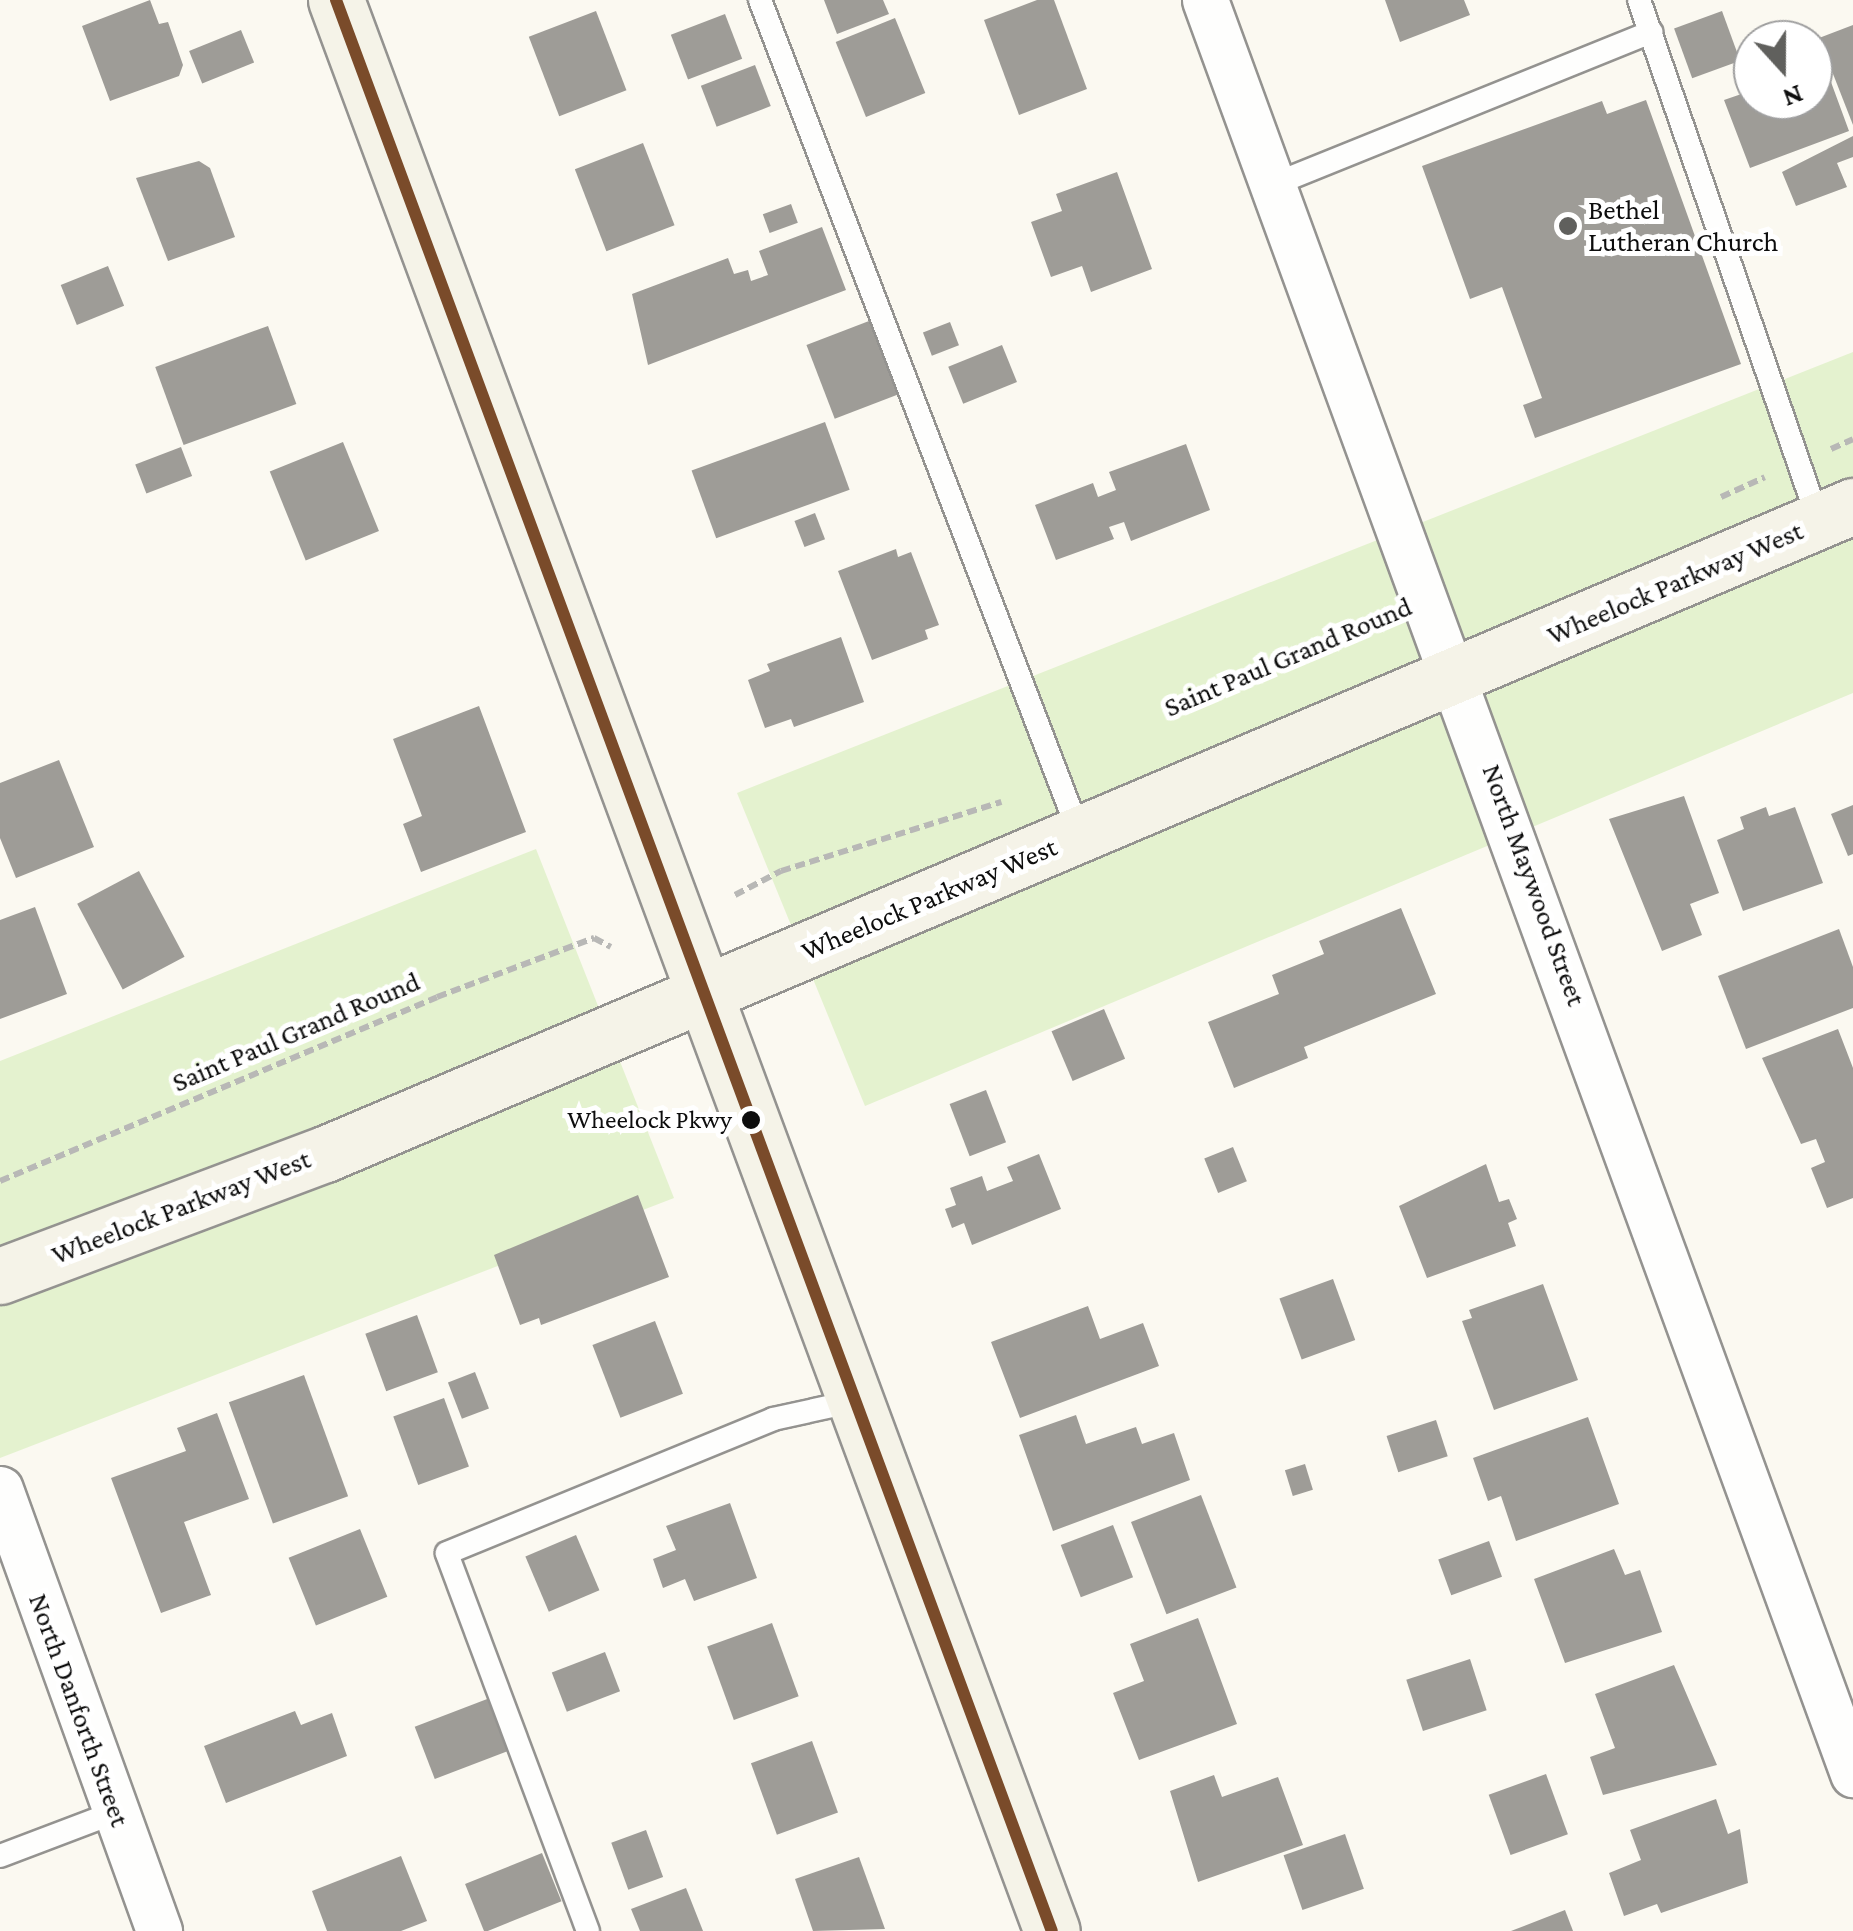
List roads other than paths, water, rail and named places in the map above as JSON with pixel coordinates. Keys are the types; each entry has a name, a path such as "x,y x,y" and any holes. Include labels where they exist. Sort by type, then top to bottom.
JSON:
{"main road":[{"path":"336,0 1052,1931"},
{"name":"Wheelock Parkway West","path":"0,1276 325,1154 1836,514"}],"street":[{"name":"North Maywood Street","path":"1205,0 1456,676 1853,1774"},
{"name":"North Danforth Street","path":"0,1489 159,1931"}],"lane":[{"path":"760,0 1080,835"},
{"path":"1640,0 1797,463 1836,514"},
{"path":"1275,184 1651,32"},
{"path":"588,1931 447,1553 773,1419 854,1400"},
{"path":"0,1856 116,1812"}],"place":[{"name":"Bethel Lutheran Church","path":"1568,226"},
{"name":"Wheelock Pkwy","path":"751,1120"}]}
